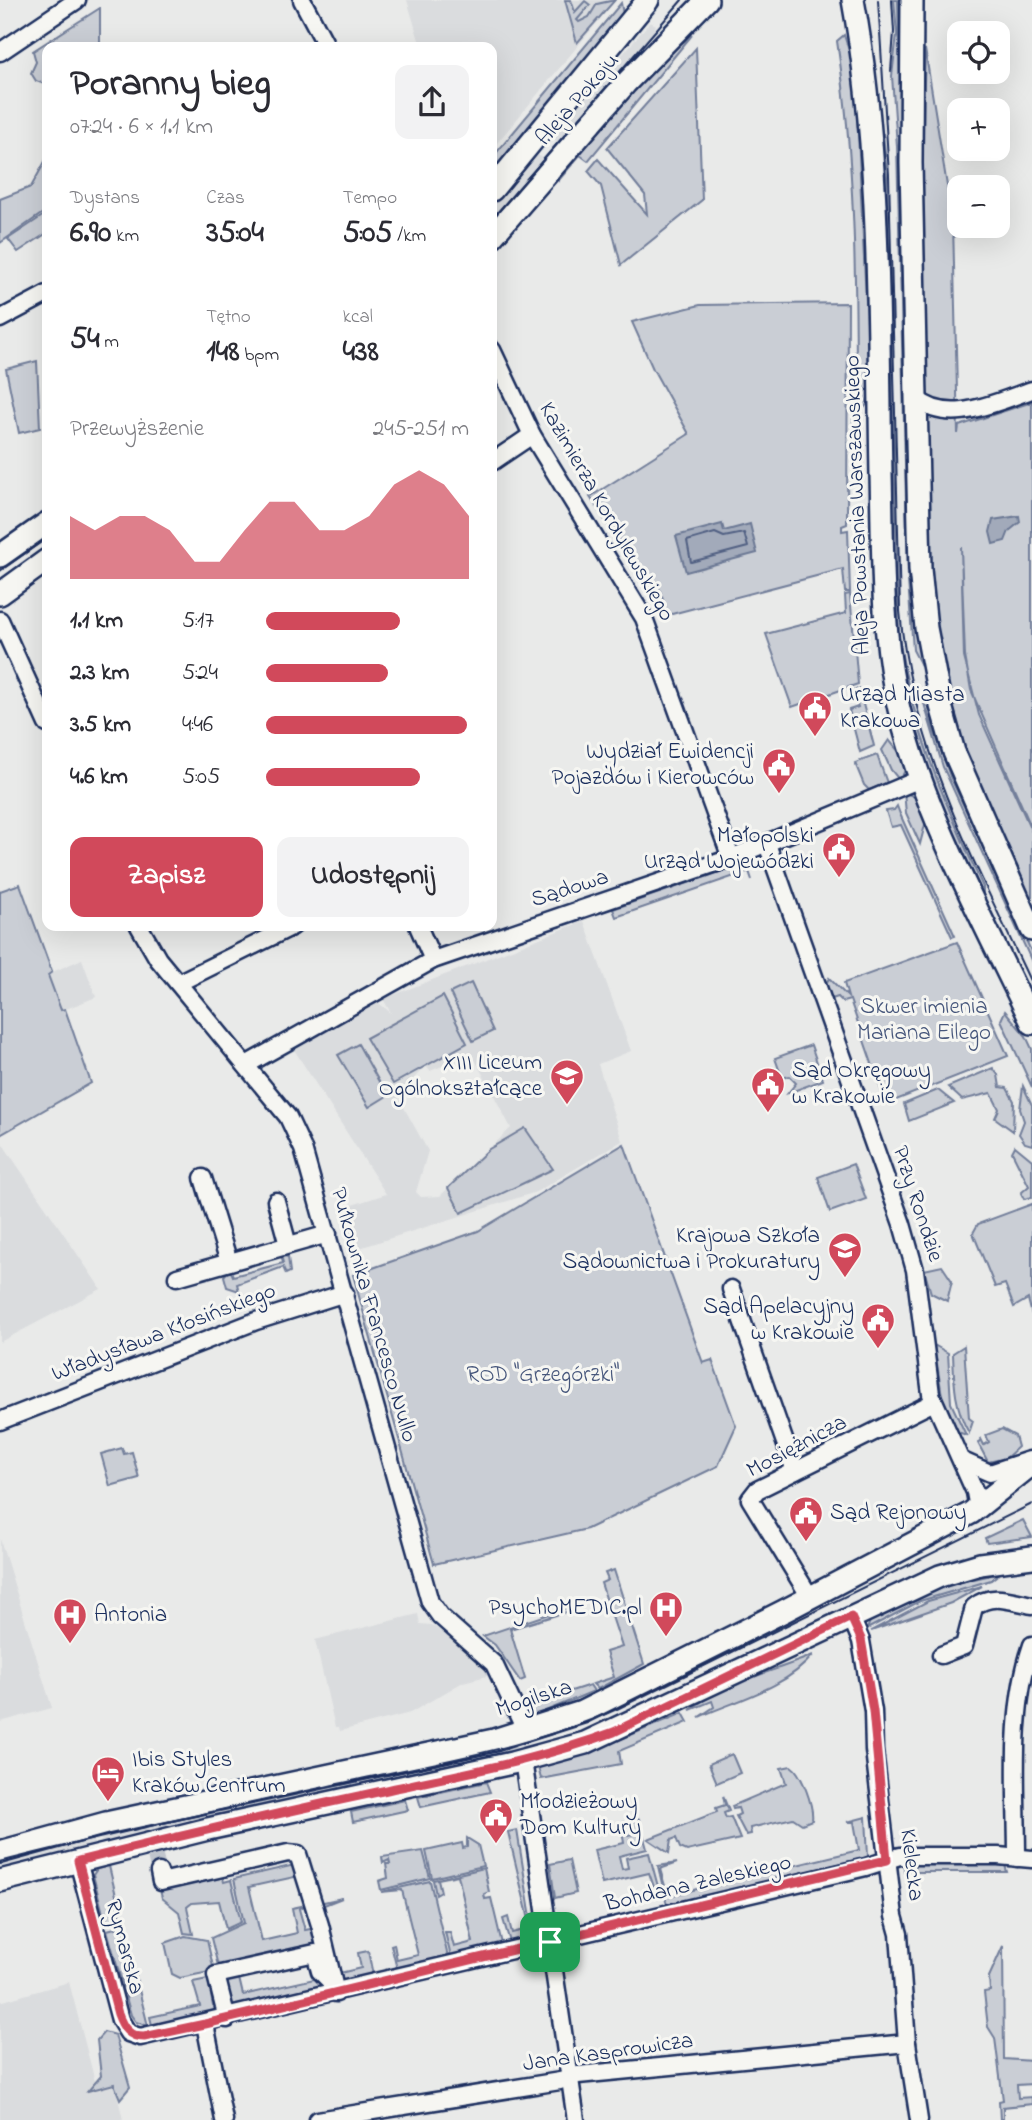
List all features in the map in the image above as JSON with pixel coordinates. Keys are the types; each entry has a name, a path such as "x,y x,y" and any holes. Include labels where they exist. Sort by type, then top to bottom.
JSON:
{"main road":[{"name":"Aleja Pokoju","path":"497,184 526,152 599,56 648,0"},
{"name":"Aleja Pokoju","path":"497,231 625,84 707,0"},
{"name":"Aleja Powstania Warszawskiego","path":"853,0 867,106 872,177 887,634 898,704 920,779 1032,1023"},
{"path":"912,0 911,163 922,599 941,706 964,779 1032,930"},
{"path":"526,152 539,146 548,149 553,160 550,173"},
{"path":"0,556 42,527"},
{"path":"0,594 42,564"},
{"name":"Mogilska","path":"0,1852 97,1825 526,1732 614,1698 971,1513 1032,1461"},
{"path":"0,1881 78,1861 155,1857 523,1760 614,1732 851,1617 954,1571 1032,1557"}],"street":[{"path":"0,52 78,0"},
{"path":"302,0 324,42"},
{"path":"0,319 42,297"},
{"name":"Kazimierza Kordylewskiego","path":"497,361 532,435 637,604 654,641 731,858"},
{"path":"916,398 931,410 946,414 1032,390"},
{"path":"497,459 532,435"},
{"path":"0,620 42,713"},
{"name":"Sądowa","path":"246,1065 433,960 731,858 920,779"},
{"name":"Przy Rondzie","path":"767,844 912,1256 933,1402 963,1461 977,1497 971,1513"},
{"name":"Pułkownika Francesco Nullo","path":"142,931 158,959 288,1117 303,1149 328,1234 430,1602 440,1616 494,1664 526,1732"},
{"path":"178,983 283,931"},
{"path":"420,931 433,960"},
{"path":"203,1178 229,1262"},
{"path":"276,1201 288,1245"},
{"path":"177,1276 328,1234"},
{"path":"730,1289 795,1471"},
{"name":"Władysława Kłosińskiego","path":"0,1421 256,1321 345,1293"},
{"name":"Mosiężnicza","path":"810,1597 750,1499 757,1490 933,1402"},
{"path":"963,1461 990,1473 1032,1461"},
{"path":"941,1655 964,1646 974,1607 984,1600 994,1598 1032,1605"},
{"name":"Kielecka","path":"851,1617 861,1639 873,1711 887,1860 901,1943 907,2043 919,2120"},
{"path":"1024,1858 1025,1739 1021,1682 1032,1645"},
{"path":"523,1760 576,2120"},
{"path":"155,1857 161,1882 288,1853 298,1854 335,1989"},
{"name":"Bohdana Zaleskiego","path":"136,2037 227,2019 335,1989 550,1942 900,1856 1024,1858"},
{"name":"Rymarska","path":"78,1861 118,2014 128,2032 136,2037"},
{"path":"227,2019 216,1975 315,1952 320,1971 335,1989"},
{"path":"205,2024 224,2120"},
{"name":"Jana Kasprowicza","path":"317,2120 569,2078 907,2043"}],"shaded area":[{"path":"407,0 616,0 497,143 497,42 420,42"},
{"path":"650,22 656,25 652,36 561,145 552,137"},
{"path":"536,154 546,160 497,216 497,200"},
{"path":"584,921 631,1051 598,1064 622,1141 536,1192 350,1251 343,1208 386,1194 293,1048 375,1000 391,1013 383,999","holes":["472,1054 511,1128 440,1196 421,1197 416,1192 428,1151 397,1095 426,1066 430,1071"]},
{"path":"82,959 96,997 61,1011 48,974"},
{"path":"0,1140 101,1289 0,1342"},
{"path":"0,1539 52,1708 0,1722"},
{"path":"418,1614 420,1624 432,1625 442,1632 479,1661 491,1675 463,1682 410,1713 340,1731 339,1727 335,1727 315,1640"},
{"path":"515,1742 517,1754 101,1845 102,1833"},
{"path":"94,1836 94,1844 90,1846 93,1847 0,1871 0,1860"},
{"path":"69,1982 97,2089 115,2085 123,2120 0,2120 0,2002"}],"green space":[{"path":"565,0 571,0 575,12 585,1 590,5 577,20 579,22 589,17 597,4 615,0 577,43"},
{"path":"894,0 898,0 910,552 924,671 913,650 908,580 897,146 892,76 897,34"},
{"path":"621,3 623,14 497,175 497,152"},
{"path":"100,8 100,42 47,42"},
{"path":"692,35 588,161 580,155 559,180 559,172 659,61"},
{"path":"844,35 852,60 857,112 870,385 867,404 853,422 856,400 856,310 853,220 848,130 837,41"},
{"path":"42,45 42,83 36,81 31,73 36,62 33,51"},
{"path":"696,48 702,200 621,265 601,186 588,171 598,159 647,214 645,195 607,148"},
{"path":"925,49 947,186 947,238 953,238 958,434 959,426 1032,402 1032,829 975,699 979,715 1032,832 1032,908 989,812 960,738 937,635 929,556 926,477 923,136","holes":["961,547 965,656 968,671 964,657"]},
{"path":"883,133 887,176 899,638 922,736 943,796 983,887 983,894 921,752 901,663 894,593"},
{"path":"42,167 42,214 0,243 0,199 31,187"},
{"path":"42,216 42,236 18,252 8,239"},
{"path":"848,303 847,524 842,526 842,531 848,530 850,592 845,592 843,569 668,615 659,588 649,586 590,497 689,434 653,369 632,322 700,305"},
{"path":"37,361 40,428 19,433 6,369"},
{"path":"850,594 858,684 792,707 766,634 846,613 845,595"},
{"path":"859,689 874,746 860,752 849,710 858,707 853,690"},
{"path":"920,690 950,776 1032,953 1032,962 943,767"},
{"path":"889,740 900,753 906,768 900,781 891,770 882,750"},
{"path":"877,755 887,783 869,790 864,785 855,763"},
{"path":"904,792 917,798 926,821 920,844 906,813"},
{"path":"897,806 955,936 952,937 901,825 891,827 886,811 894,810"},
{"path":"746,863 749,871 616,917 613,909"},
{"path":"20,884 52,972 48,975 61,1010 65,1009 91,1083 0,1135 0,891"},
{"name":"Skwer imienia Mariana Eilego","path":"957,942 1008,1056 886,1104 850,1000 843,1002 838,997 829,1000 826,984 829,978 848,997 844,983"},
{"path":"471,983 493,1031 473,1041 450,993"},
{"path":"443,996 467,1043 393,1084 366,1038"},
{"path":"1005,1011 1026,1036 1032,1049 1032,1087 1001,1020"},
{"path":"358,1044 387,1096 369,1107 338,1055"},
{"path":"811,1045 823,1080 788,1093 796,1083 789,1076 782,1078 775,1058"},
{"path":"993,1068 998,1075 1000,1087 1007,1088 1014,1101 1013,1131 995,1118 999,1109 991,1093 962,1100 948,1087"},
{"path":"1023,1086 1032,1105 1032,1145 1025,1143 1019,1134 1024,1121 1020,1109"},
{"path":"938,1090 954,1103 909,1121 904,1104"},
{"path":"525,1128 553,1169 461,1213 448,1188 489,1149"},
{"name":"ROD \"Grzegórzki\"","path":"624,1144 703,1363 712,1360 736,1426 718,1466 587,1529 434,1564 353,1275 478,1231"},
{"path":"1015,1146 1032,1160 1032,1197 1024,1199 1021,1193 1029,1186 1012,1152"},
{"path":"853,1164 866,1199 830,1212 818,1177"},
{"path":"1032,1204 1032,1315 1028,1299 1014,1307 1005,1284 995,1287 973,1233 978,1224"},
{"path":"281,1255 288,1257 290,1272 286,1274 283,1267 237,1284 239,1291 227,1287 224,1276 230,1269 233,1276 283,1263"},
{"path":"942,1266 952,1281 947,1301 931,1293 924,1270"},
{"path":"934,1345 948,1353 951,1403 966,1435 958,1432 943,1402"},
{"path":"964,1346 969,1418 973,1421 969,1433 958,1404 954,1374 953,1353"},
{"path":"1002,1429 1015,1436 1018,1447 1006,1458 988,1462 978,1443 981,1439 984,1445 989,1442 986,1435"},
{"path":"122,1448 124,1454 132,1452 139,1478 110,1486 101,1454"},
{"path":"1023,1520 1032,1537 987,1543 985,1538"},
{"path":"614,1570 644,1664 598,1689 593,1684 614,1677 606,1652 622,1647 601,1583 608,1580 605,1573"},
{"path":"1000,1573 991,1580 920,1601 867,1629 871,1619 948,1585"},
{"path":"982,1586 951,1603 871,1631 928,1601"},
{"path":"575,1605 576,1609 510,1629 525,1679 520,1681 495,1645 483,1636"},
{"path":"813,1655 789,1676 760,1692 699,1717 714,1707 712,1701 690,1710 734,1685"},
{"path":"590,1685 594,1691 536,1715 529,1708 537,1702"},
{"path":"683,1713 688,1722 619,1751 621,1764 541,1779 538,1767 595,1750"},
{"path":"732,1754 740,1773 717,1783 709,1764"},
{"path":"791,1766 806,1791 812,1820 802,1824 793,1818 750,1828 751,1834 746,1835 736,1816 740,1814 738,1808 733,1809 732,1806 786,1783 781,1768"},
{"path":"486,1782 490,1792 421,1807 418,1797"},
{"path":"723,1796 729,1811 724,1813 726,1818 731,1817 740,1839 687,1851 680,1848 676,1838 671,1840 669,1853 648,1839 717,1812 716,1808 725,1805"},
{"path":"405,1800 408,1810 353,1822 351,1812"},
{"path":"866,1817 868,1857 667,1905 658,1866 677,1863 660,1869 668,1896 859,1850 854,1822 847,1822"},
{"path":"639,1819 647,1849 619,1856 622,1869 628,1868 626,1858 649,1853 660,1894 657,1895 649,1873 602,1884 594,1850 624,1843 621,1823 625,1822 628,1835 635,1834 632,1821"},
{"path":"517,1830 532,1924 537,1926 538,1934 510,1942 503,1919 508,1917 512,1933 531,1928 508,1832"},
{"path":"467,1838 478,1845 483,1866 432,1878 426,1851 462,1843 463,1848 467,1847"},
{"path":"423,1851 430,1878 381,1890 379,1881 388,1878 386,1864 390,1864 389,1860 383,1863 382,1857"},
{"path":"569,1860 576,1893 555,1898 550,1864"},
{"path":"299,1864 299,1876 249,1887 262,1941 297,1933 292,1908 306,1905 299,1909 305,1930 316,1928 321,1955 219,1970 211,1938 244,1923 234,1879"},
{"path":"904,1865 1005,1865 1007,1872 904,1872"},
{"path":"109,1866 122,1921 106,1925 93,1875 97,1869"},
{"path":"484,1868 489,1892 484,1894 485,1899 491,1898 502,1944 451,1957 445,1932 450,1932 454,1947 473,1942 458,1875 438,1879 441,1892 436,1895 433,1880"},
{"path":"221,1871 224,1882 231,1880 241,1922 226,1929 219,1901 192,1903 187,1907 193,1934 184,1933 179,1912 162,1898 159,1886"},
{"path":"430,1881 448,1957 397,1969 391,1945 394,1944 397,1960 418,1955 402,1890 381,1892"},
{"path":"342,1898 324,1905 340,1973 361,1968 358,1953 368,1951 373,1975 340,1983 319,1903"},
{"path":"123,1926 148,2026 136,2022 131,2015 107,1930"},
{"path":"185,1936 207,1940 214,1971 180,1978 172,1974 165,1943"},
{"path":"1003,1946 1004,2059 1032,2061 1032,2084 1017,2085 1018,2098 1032,2097 1032,2104 1003,2107 1003,2120 1000,2120 999,2101 1003,2100 995,2038 988,2027 984,1992 990,1991 989,1977"},
{"path":"238,1974 243,1995 323,1977 329,1985 229,2009 223,1981"},
{"path":"208,1979 213,2006 221,2006 220,2011 152,2025 150,2017 200,2006 193,1982"},
{"path":"104,2032 115,2035 130,2087 120,2099 114,2084 88,2091 101,2076 97,2040"}],"water":[{"path":"1019,516 1020,522 1009,531 1005,541 993,544 990,532 993,520"},
{"path":"722,524 724,531 750,524 757,553 686,572 676,536"}],"tunnel":[{"path":"155,1856 159,1872"}],"tram line":[{"path":"497,213 682,0"},
{"path":"878,0 889,175 900,611 907,661 918,710 949,803 1032,985"},
{"path":"891,71 894,32 892,0"},
{"path":"0,571 42,542"},
{"path":"0,1862 176,1820 487,1752 585,1722 617,1709 1032,1504"}],"place":[{"name":"Urząd Miasta Krakowa","path":"815,738"},
{"name":"Wydział Ewidencji Pojazdów i Kierowców","path":"779,795"},
{"name":"Małopolski Urząd Wojewódzki","path":"839,879"},
{"name":"XIII Liceum Ogólnokształcące","path":"567,1106"},
{"name":"Sąd Okręgowy w Krakowie","path":"768,1114"},
{"name":"Krajowa Szkoła Sądownictwa i Prokuratury","path":"845,1279"},
{"name":"Sąd Apelacyjny w Krakowie","path":"878,1350"},
{"name":"Sąd Rejonowy","path":"806,1543"},
{"name":"PsychoMEDIC.pl","path":"666,1638"},
{"name":"Antonia","path":"70,1645"},
{"name":"Ibis Styles Kraków Centrum","path":"108,1803"},
{"name":"Młodzieżowy Dom Kultury","path":"496,1845"}],"route":[{"path":"851,1617 861,1639 868,1695 873,1711 873,1741 887,1860 550,1942 205,2024 136,2037 128,2032 118,2014 78,1861 208,1829 512,1763 585,1743 614,1732 851,1617"}]}
